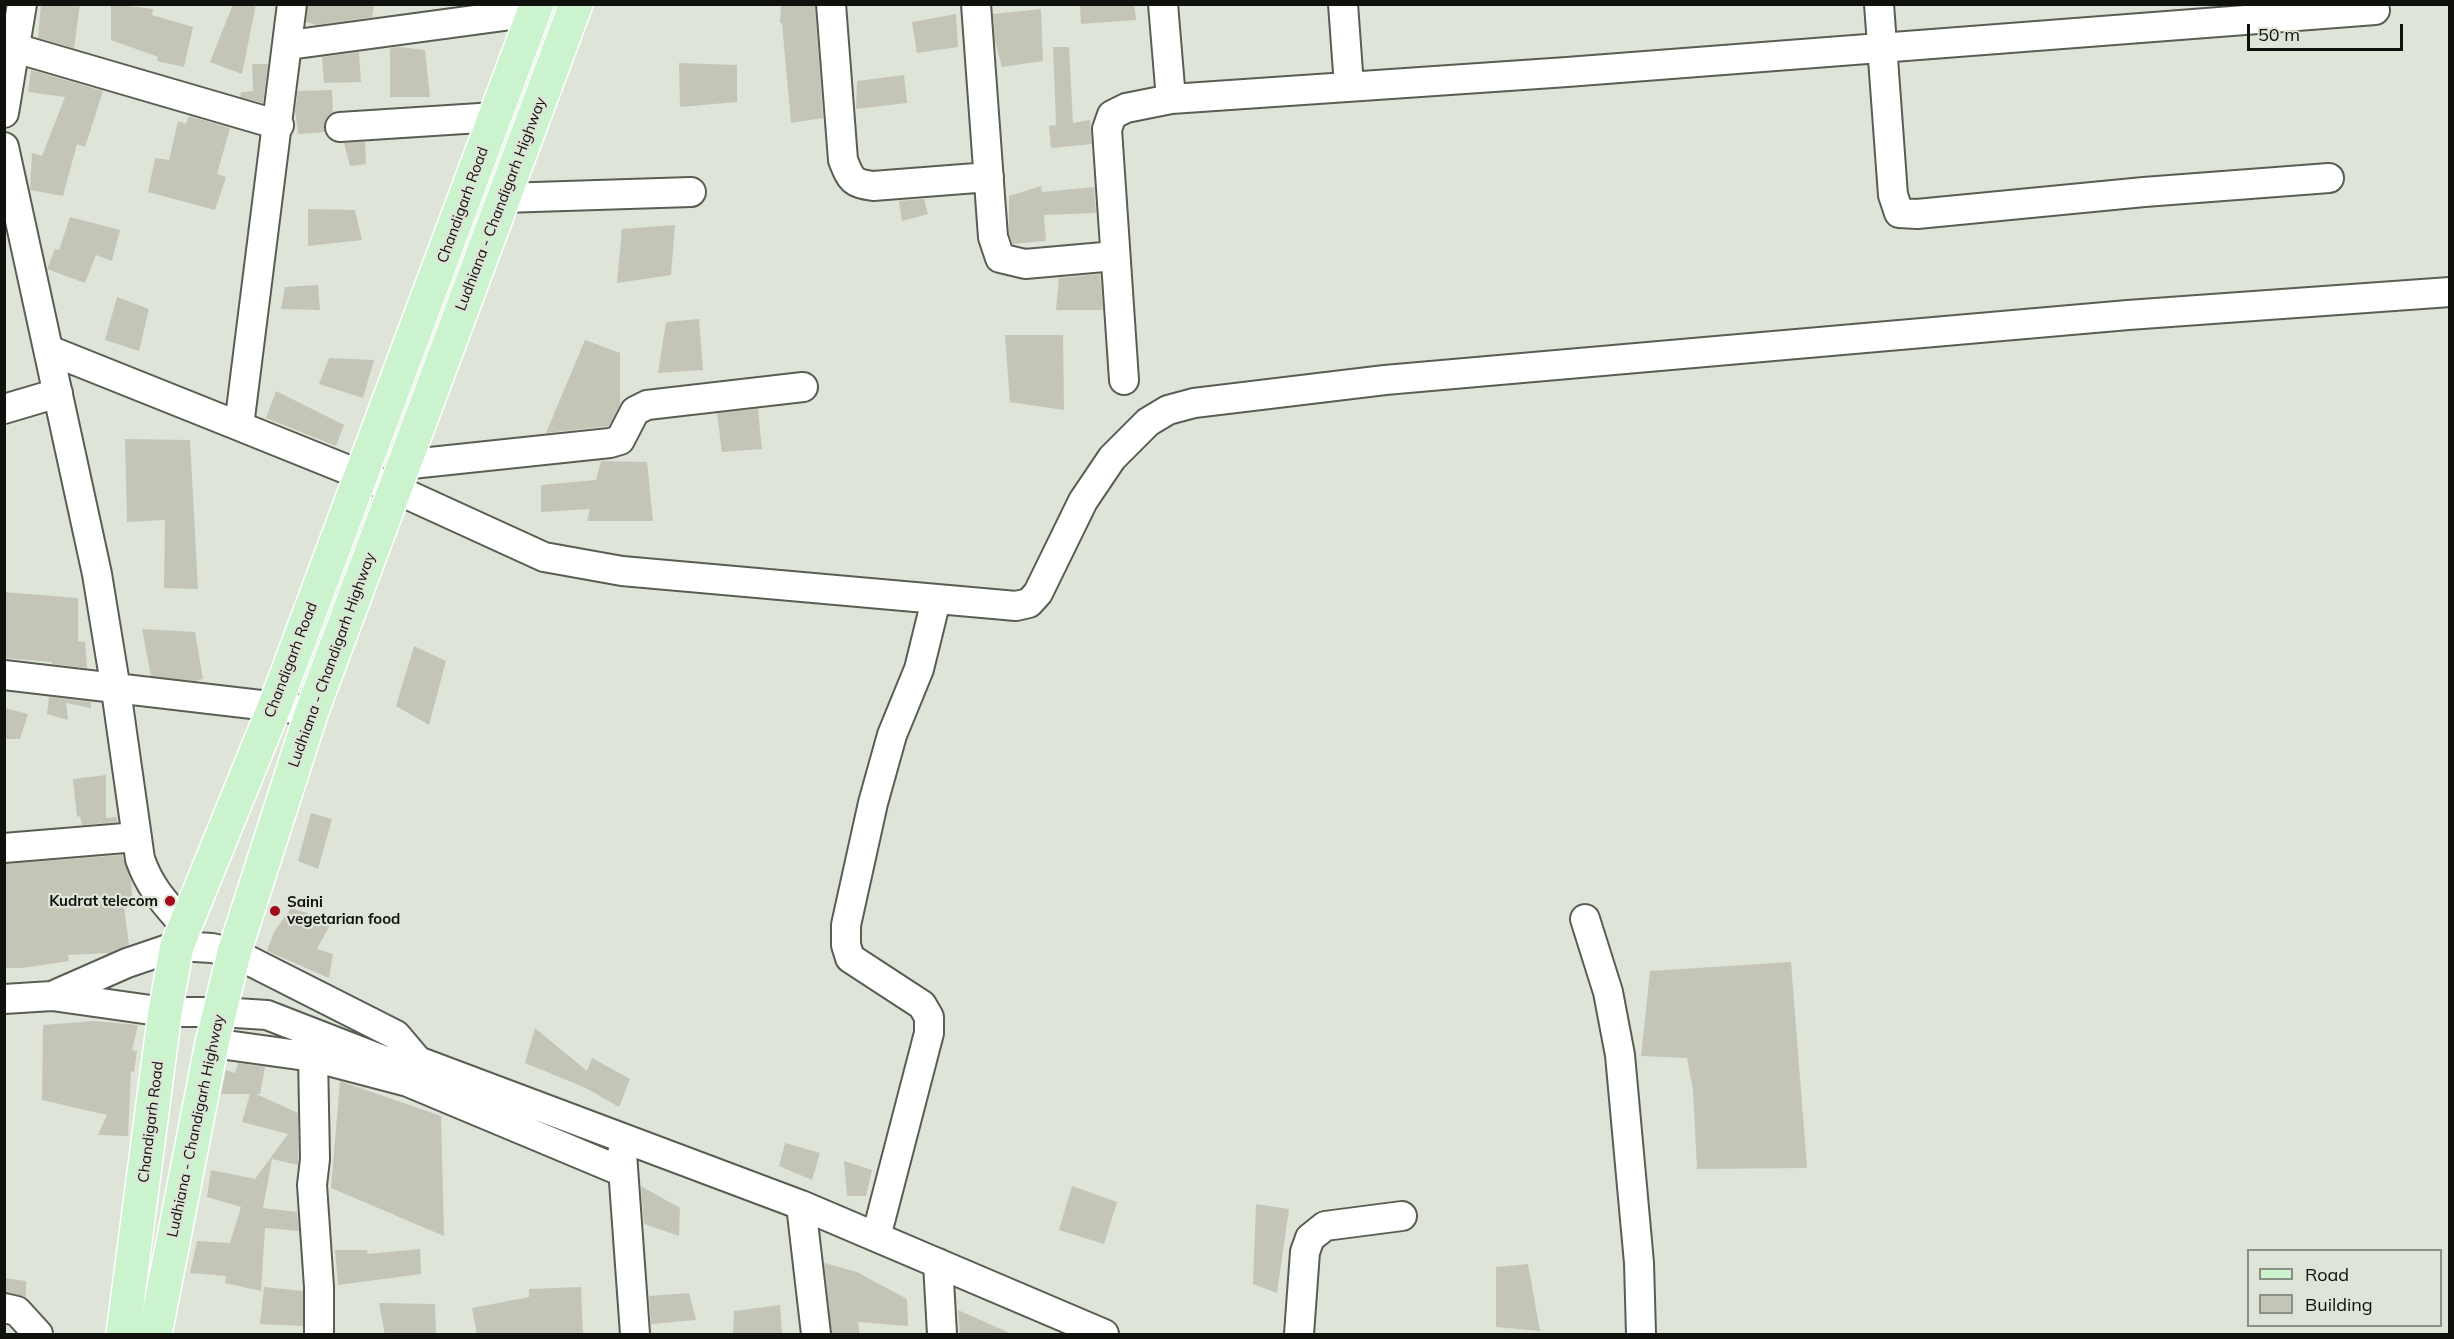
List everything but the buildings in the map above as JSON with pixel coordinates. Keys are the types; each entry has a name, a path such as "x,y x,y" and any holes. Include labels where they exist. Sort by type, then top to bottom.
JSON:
{"main road":[{"name":"Ludhiana - Chandigarh Highway","path":"155,1335 212,1043 234,953 312,711 576,4"},
{"name":"Chandigarh Road","path":"123,1335 165,1012 181,936 274,708 536,8"}],"street":[{"path":"4,113 22,4"},
{"path":"239,426 279,125 292,4"},
{"path":"831,4 843,160 849,177 857,184 873,186 988,177"},
{"path":"976,4 993,237 1000,258 1025,264 1115,256"},
{"path":"1163,4 1171,99"},
{"path":"1343,4 1349,86"},
{"path":"1879,4 1893,195 1899,213 1917,214 2144,192 2329,178"},
{"path":"289,45 424,16 536,8"},
{"path":"1124,380 1107,129 1112,115 1126,108 1171,99 2375,10"},
{"path":"15,48 279,125"},
{"path":"340,127 495,117"},
{"path":"4,147 8,176 49,350 97,574 140,859 147,880 181,936 212,948 234,953 396,1035 418,1061"},
{"path":"503,198 691,192"},
{"path":"398,476 544,557 622,571 1016,606 1029,603 1038,593 1083,501 1112,458 1148,422 1168,410 1194,403 1385,380 2128,315 2450,292"},
{"path":"49,350 361,475 398,476 610,443 620,440 635,411 647,405 803,387"},
{"path":"4,409 58,393"},
{"path":"876,1237 929,1033 929,1017 922,1005 850,958 846,945 846,925 873,802 892,735 919,669 936,600"},
{"path":"4,675 116,690 312,711"},
{"path":"4,848 137,837"},
{"path":"1585,919 1608,992 1620,1055 1639,1263 1641,1335"},
{"path":"52,996 181,936"},
{"path":"4,999 52,996 165,1012 220,1012 267,1016 388,1062 418,1061 801,1205 1104,1335"},
{"path":"212,1043 313,1057 408,1082 623,1172"},
{"path":"313,1057 315,1159 312,1185 320,1287 319,1335"},
{"path":"622,1137 635,1335"},
{"path":"801,1205 816,1335"},
{"path":"1299,1335 1305,1252 1310,1238 1325,1226 1402,1216"},
{"path":"938,1263 942,1335"},
{"path":"4,1308 17,1311 38,1335"}],"place":[{"name":"Kudrat telecom","path":"170,901"},
{"name":"Saini vegetarian food","path":"275,911"}]}
